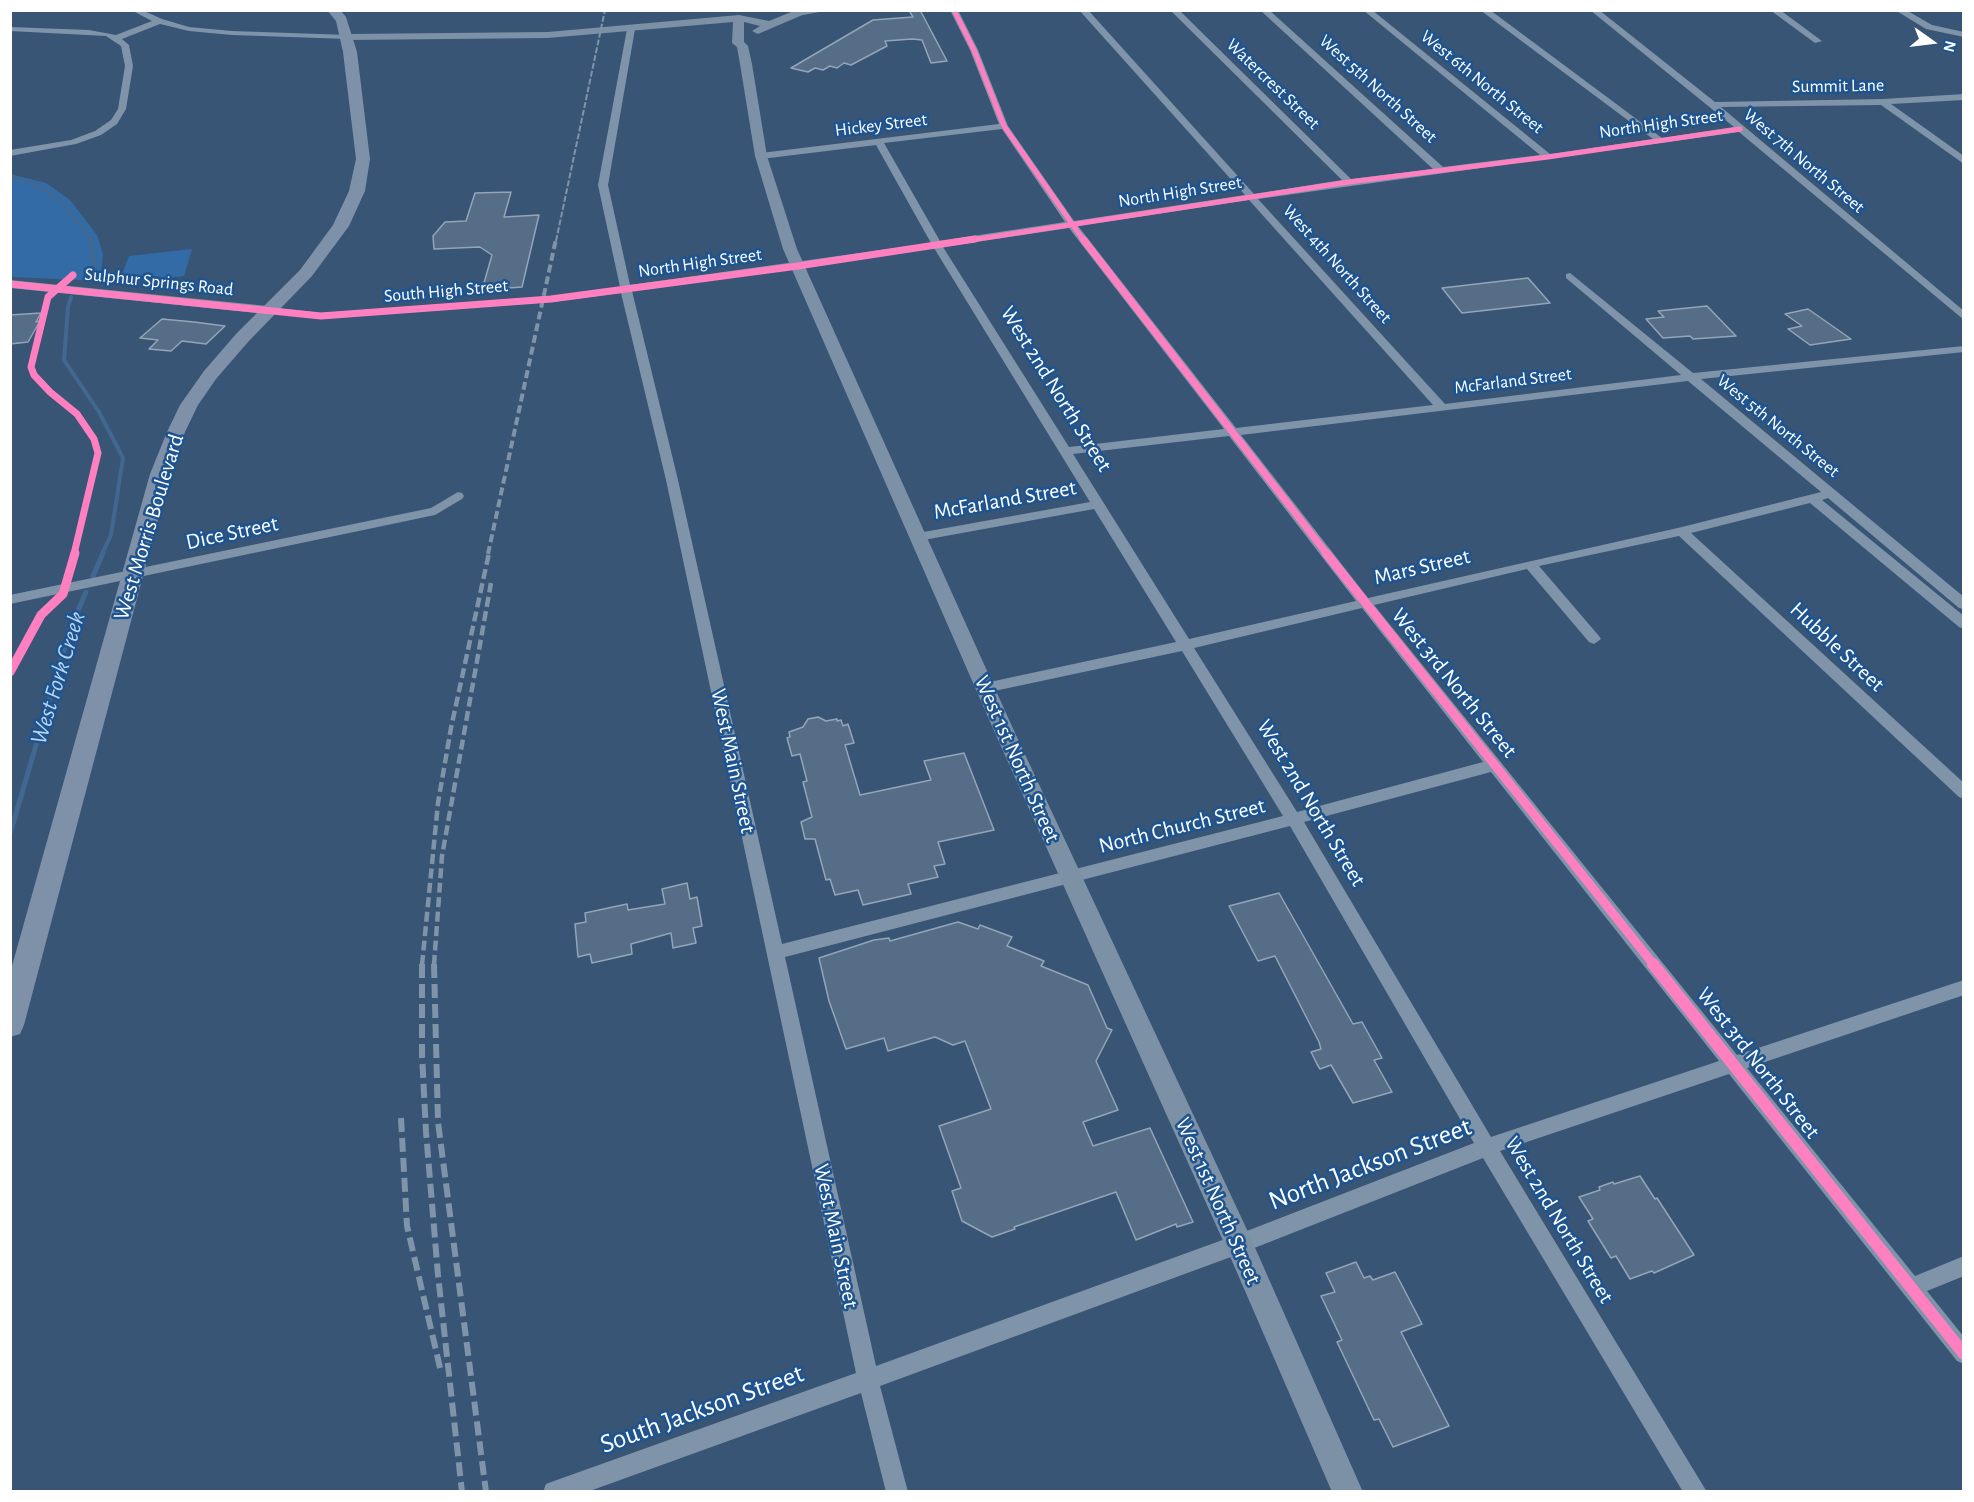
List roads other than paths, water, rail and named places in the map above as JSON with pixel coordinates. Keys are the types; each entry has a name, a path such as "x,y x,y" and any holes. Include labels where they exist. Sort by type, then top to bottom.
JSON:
{"main road":[{"name":"West Morris Boulevard","path":"10,1025 17,978 160,474 176,432 189,405 227,355 306,273 341,226 357,192 363,159 348,37 342,20 333,10"},
{"path":"348,37 485,37 631,29 739,14 804,10"},
{"path":"742,46 768,24 809,10"},
{"path":"739,14 768,24"},
{"name":"West 1st North Street","path":"739,14 738,43 742,46 761,156 798,266 984,688 1239,1244 1348,1491"},
{"name":"Sulphur Springs Road","path":"10,284 268,310"}],"street":[{"path":"135,10 159,21 189,29 232,33 348,37"},
{"path":"792,15 826,10"},
{"name":"West 3rd North Street","path":"954,10 974,50 1004,126 1072,225 1364,602 1964,1354"},
{"name":"West 4th North Street","path":"1083,10 1442,408"},
{"name":"Watercrest Street","path":"1174,10 1350,182"},
{"name":"West 5th North Street","path":"1264,10 1441,171"},
{"name":"West 6th North Street","path":"1367,10 1548,157"},
{"path":"1484,10 1661,141"},
{"name":"West 7th North Street","path":"1594,10 1713,105 1964,317"},
{"path":"1774,10 1818,41"},
{"path":"1899,10 1929,27 1964,35"},
{"path":"116,38 159,21"},
{"path":"10,29 108,34 124,45 129,66 122,109 114,122 98,133 73,142 10,153"},
{"name":"West Main Street","path":"631,29 603,185 672,480 868,1379 897,1491"},
{"name":"Summit Lane","path":"1713,105 1882,102 1964,97"},
{"path":"1882,102 1964,161"},
{"name":"Hickey Street","path":"761,156 1004,126"},
{"name":"North High Street","path":"626,290 1350,182 1548,157 1740,129"},
{"name":"West 2nd North Street","path":"879,142 937,245 1100,504 1294,820 1487,1147 1696,1491"},
{"name":"West 5th North Street","path":"1570,276 1964,605"},
{"name":"South High Street","path":"268,310 321,316 371,314 551,299 626,290"},
{"name":"McFarland Street","path":"1066,451 1690,377 1964,349"},
{"name":"Mars Street","path":"984,688 1186,645 1364,602 1683,531 1832,493"},
{"name":"Dice Street","path":"10,600 435,511 458,495"},
{"path":"1812,498 1964,624"},
{"name":"McFarland Street","path":"918,537 1100,504"},
{"name":"Hubble Street","path":"1683,531 1964,793"},
{"path":"1530,564 1594,639"},
{"name":"North Church Street","path":"774,953 1294,820 1495,765"},
{"name":"North Jackson Street","path":"868,1379 1239,1244 1487,1147 1964,987"},
{"path":"1911,1288 1964,1266"},
{"name":"South Jackson Street","path":"554,1491 681,1448 868,1379"}],"waterway":[{"name":"West Fork Creek","path":"10,177 38,185 61,202 93,241"},
{"name":"West Fork Creek","path":"90,281 95,272 91,239"},
{"name":"West Fork Creek","path":"71,297 68,307 64,360 99,412 123,458 111,535 102,554"},
{"name":"West Fork Creek","path":"93,576 103,553"},
{"name":"West Fork Creek","path":"10,834 70,629 86,592"}],"railway":[{"path":"556,241 605,10"},
{"path":"488,554 556,239"},
{"path":"422,965 438,803 451,728 489,553"},
{"path":"434,965 442,856 491,583"},
{"path":"422,965 422,1055 426,1132 438,1275 462,1492"},
{"path":"434,965 438,1122 486,1492"},
{"path":"401,1118 407,1226 441,1372"}]}
